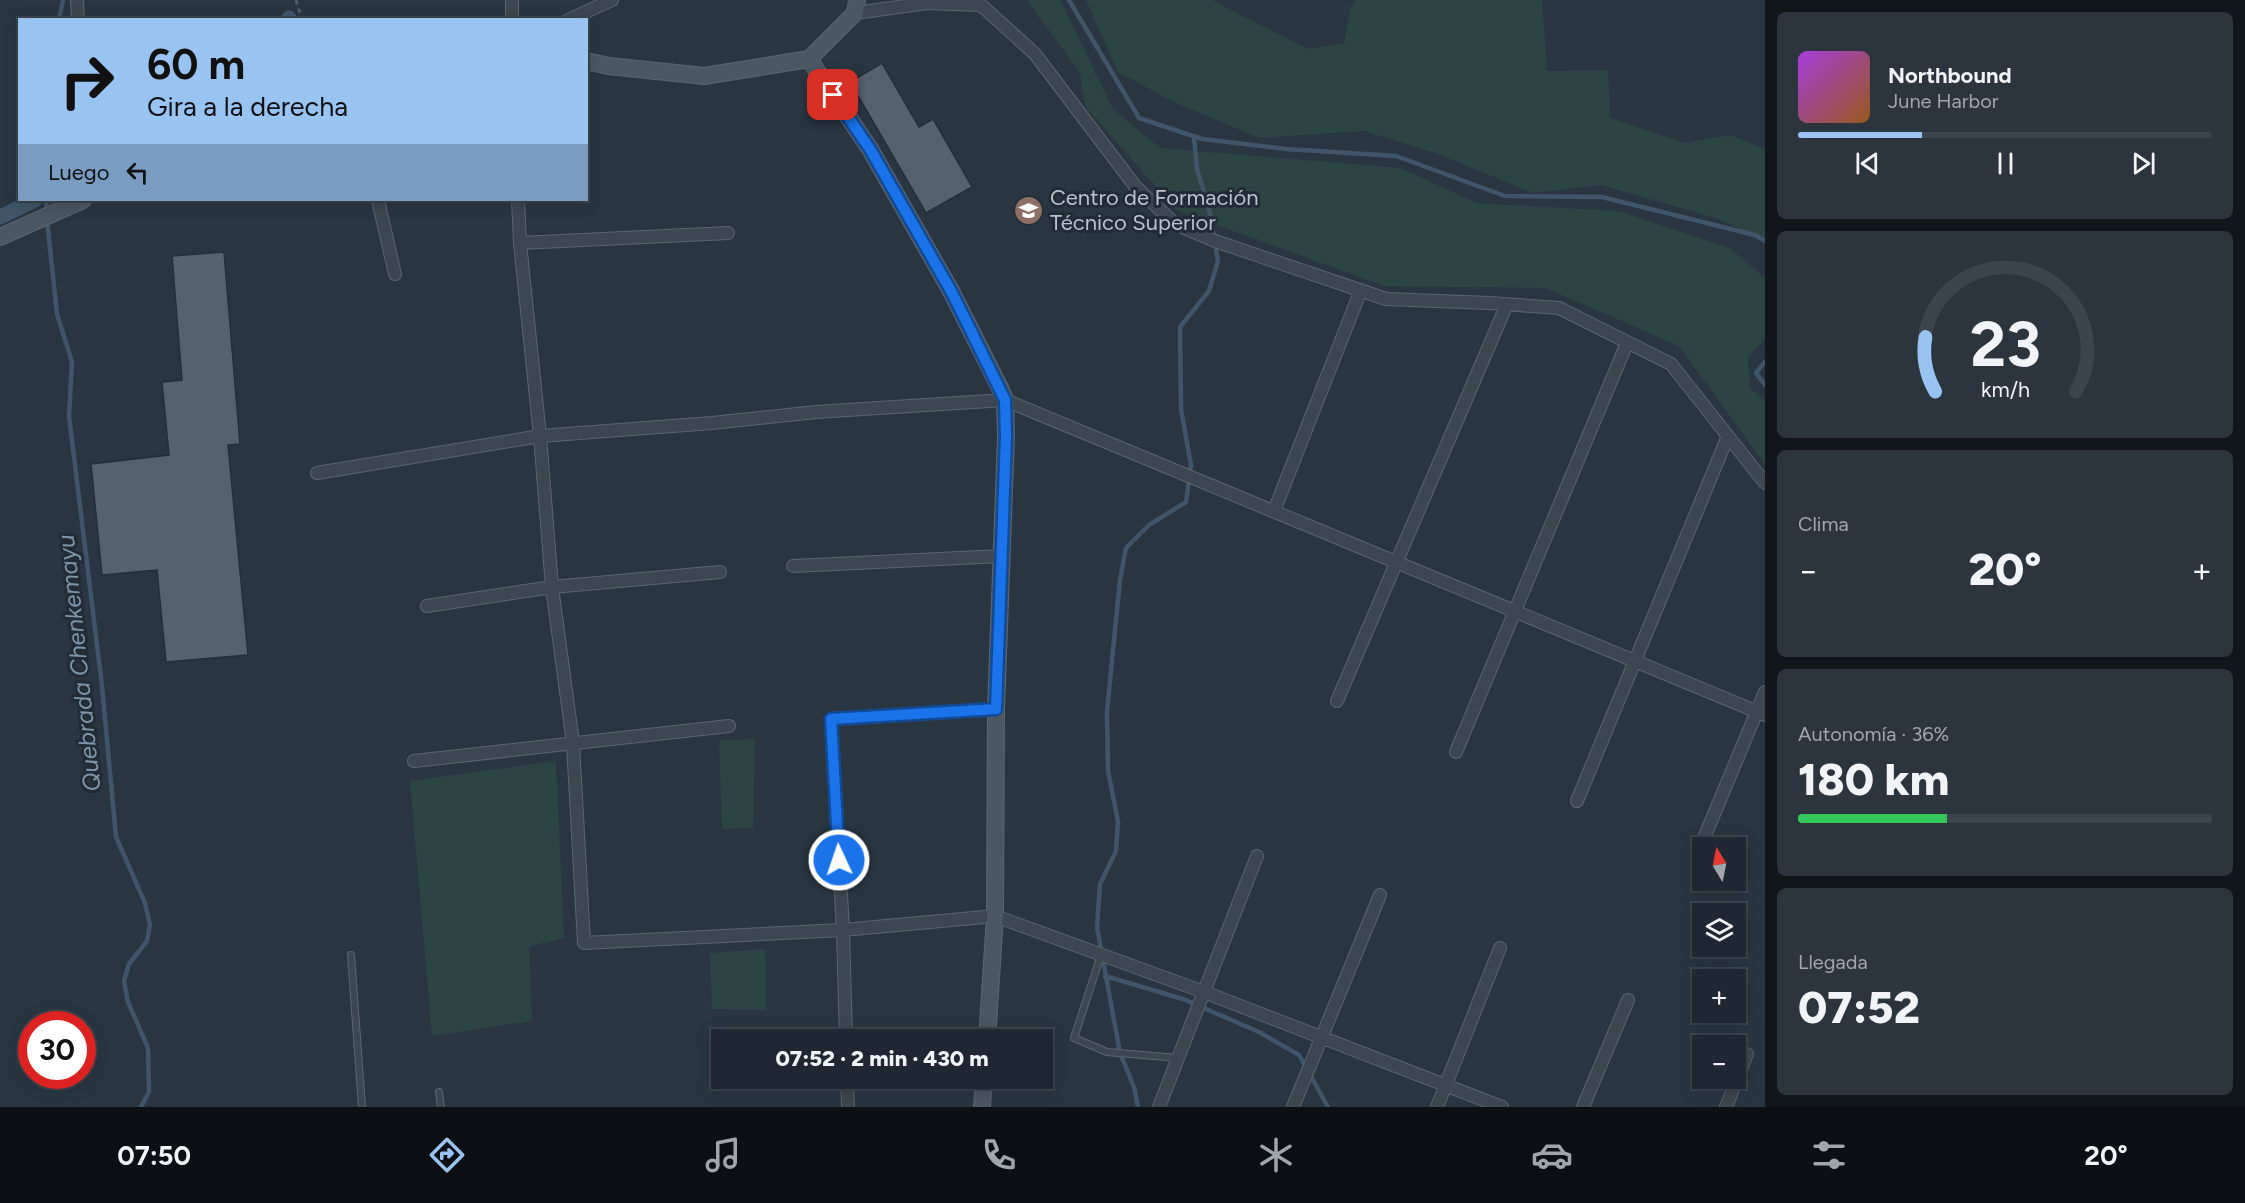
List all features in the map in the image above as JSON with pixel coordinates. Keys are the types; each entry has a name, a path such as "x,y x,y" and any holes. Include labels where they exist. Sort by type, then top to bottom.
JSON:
{"street":[{"path":"77,0 78,18"},
{"path":"512,0 512,18"},
{"path":"572,18 612,0"},
{"path":"588,61 609,66 704,76 809,59 856,7 927,3 981,5 1035,54 1135,186 1175,224 1215,241 1386,299 1559,308 1671,364 1765,483"},
{"path":"809,59 876,159 951,291 1005,400 1006,436 996,709 995,916 988,1029"},
{"path":"378,201 395,274"},
{"path":"518,201 552,587 573,743 584,943 843,930 995,916 1204,992 1502,1107"},
{"path":"0,237 72,203"},
{"path":"520,243 728,233"},
{"path":"1274,511 1361,291"},
{"path":"1337,701 1507,304"},
{"path":"1455,752 1627,342"},
{"path":"317,473 540,436 712,423 816,412 1005,400 1761,713"},
{"path":"1577,801 1728,436"},
{"path":"794,566 1002,555"},
{"path":"427,606 552,587 720,572"},
{"path":"1705,837 1761,713 1765,692"},
{"path":"846,1029 843,930 831,719 996,709"},
{"path":"414,761 729,726"},
{"path":"1159,1107 1257,856"},
{"path":"1293,1107 1380,895"},
{"path":"1437,1107 1500,948"},
{"path":"1583,1107 1628,1000"},
{"path":"1726,1107 1747,1054"},
{"path":"847,1089 848,1107"},
{"path":"982,1107 983,1089"}],"lane":[{"path":"351,955 362,1107"},
{"path":"1101,955 1074,1038 1107,1052 1179,1058"},
{"path":"440,1092 441,1107"}],"path":[{"path":"296,0 301,18"}],"green space":[{"path":"1027,0 1060,0 1113,109 1160,148 1401,168 1477,203 1619,211 1730,248 1765,278 1765,340 1748,356 1750,388 1765,401 1765,464 1679,346 1546,288 1384,286 1176,210 1085,106 1080,73"},
{"path":"1086,0 1212,0 1308,49 1344,43 1351,6 1356,0 1542,0 1547,71 1608,70 1610,118 1685,143 1730,135 1765,149 1765,240 1716,218 1601,185 1533,193 1438,154 1365,131 1259,138 1174,102 1118,72"},
{"path":"755,739 753,828 722,829 719,740"},
{"path":"556,761 564,938 529,947 532,1021 432,1036 410,781"},
{"path":"765,949 766,1010 712,1009 710,953"}],"building":[{"path":"882,63 919,127 933,119 972,187 926,213 850,82"},
{"path":"224,252 240,444 228,445 248,655 166,662 157,570 102,575 91,464 169,455 162,382 182,380 172,256"}],"waterway":[{"name":"Quebrada Chenkemayu","path":"59,18 63,0"},
{"path":"1069,0 1139,118 1202,139 1286,149 1396,156 1505,196 1602,197 1755,235 1765,241"},
{"path":"1138,1107 1134,1087 1120,1053 1097,927 1100,884 1116,851 1118,821 1108,771 1107,711 1120,580 1126,548 1149,525 1186,502 1191,465 1181,409 1180,327 1209,291 1218,261 1210,213 1197,169 1194,137"},
{"path":"0,217 33,201"},
{"name":"Quebrada Chenkemayu","path":"46,201 47,212"},
{"name":"Quebrada Chenkemayu","path":"47,220 57,314 72,362 69,416 102,686 116,837 145,903 150,925 147,941 129,964 124,981 128,1002 148,1048 149,1092 141,1107"},
{"path":"1765,362 1756,373 1765,385"},
{"path":"1105,976 1183,999 1259,1032 1299,1055 1328,1107"}],"place":[{"name":"Centro de Formación Técnico Superior","path":"1029,210"}],"route":[{"path":"833,95 870,149 951,291 1005,400 1006,436 996,709 831,719 839,860"}]}
